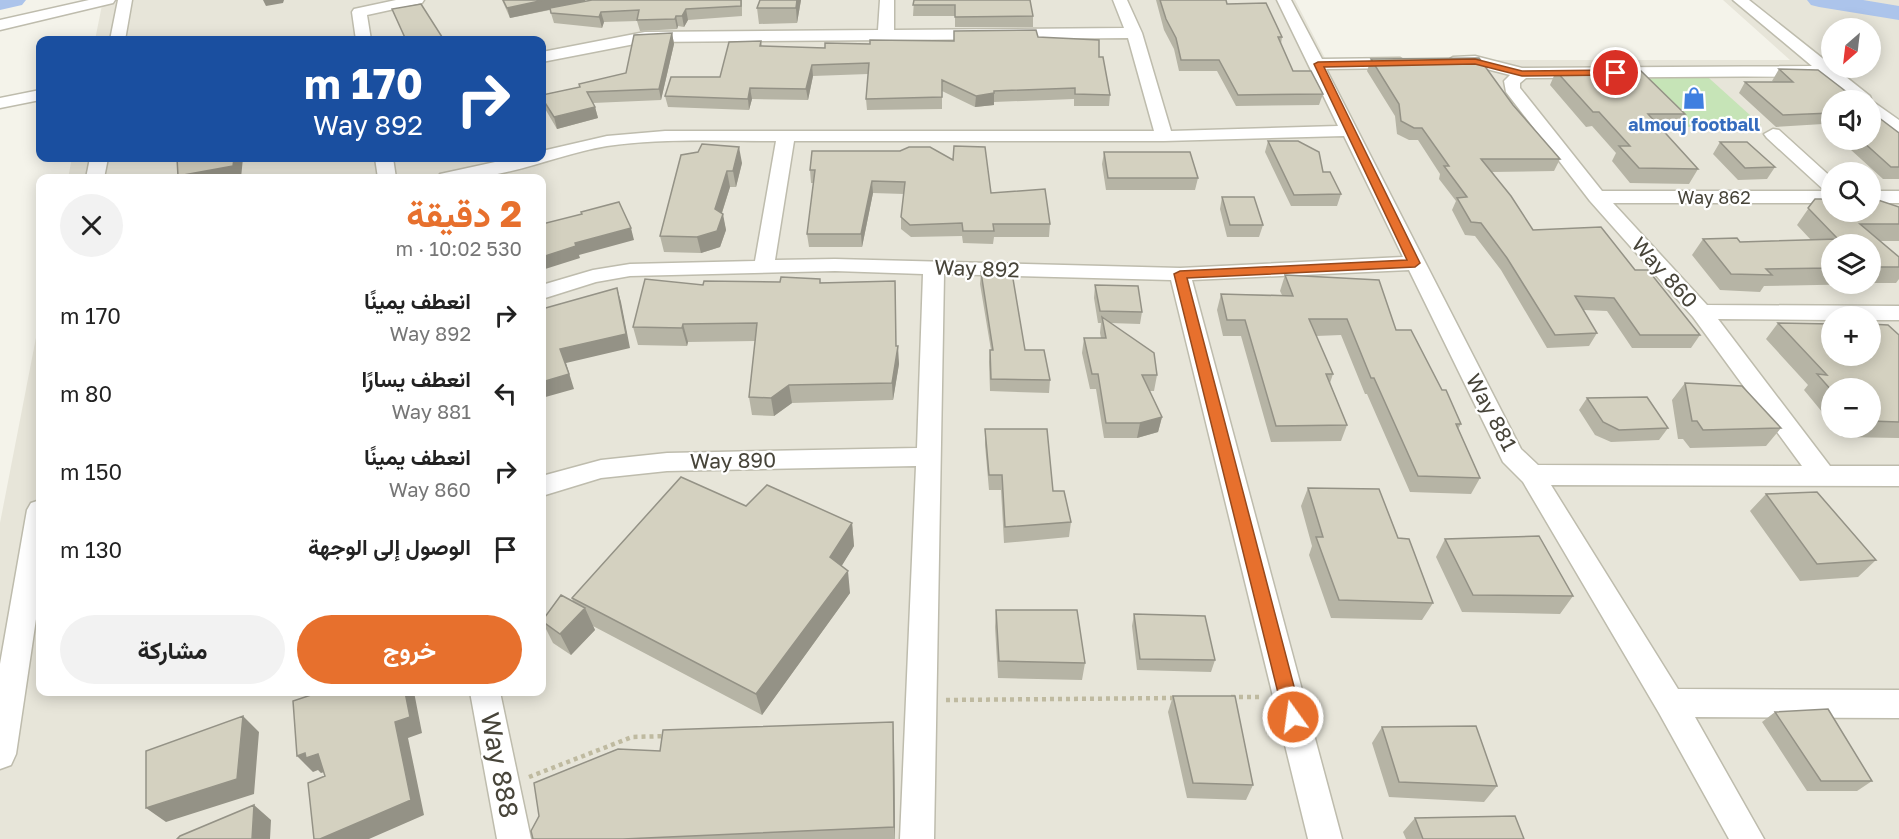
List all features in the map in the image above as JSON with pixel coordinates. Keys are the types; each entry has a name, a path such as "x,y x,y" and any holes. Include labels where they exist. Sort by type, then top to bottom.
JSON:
{"street":[{"path":"0,25 108,0"},
{"path":"362,36 358,6 417,0"},
{"path":"886,34 887,0"},
{"path":"1120,0 1134,33 1164,136"},
{"name":"Way 881","path":"1284,0 1352,131 1415,263 1512,454 1532,476 1670,703 1747,839"},
{"path":"1740,0 1821,66"},
{"path":"119,36 129,1"},
{"path":"546,56 645,37 1134,33"},
{"path":"1441,62 1475,62 1522,73 1821,71"},
{"path":"1318,64 1419,63"},
{"name":"Way 860","path":"1522,73 1512,81 1512,88 1597,197 1701,312 1824,477"},
{"path":"1836,78 1851,90"},
{"path":"0,103 36,96"},
{"path":"1881,115 1899,129"},
{"path":"546,155 634,137 1164,136 1352,131"},
{"path":"1773,134 1821,178"},
{"path":"764,266 786,136"},
{"path":"465,174 518,162"},
{"name":"Way 862","path":"1597,197 1821,197"},
{"path":"1881,197 1899,197"},
{"name":"Way 892","path":"546,291 593,276 630,270 764,266 934,267 1180,274 1415,263"},
{"path":"917,839 924,701 927,457 934,267"},
{"path":"1180,274 1325,839"},
{"path":"1701,312 1899,313"},
{"name":"Way 890","path":"546,485 601,470 667,462 927,457"},
{"path":"1532,476 1899,476"},
{"path":"0,754 36,534"},
{"name":"Way 888","path":"486,696 514,839"},
{"path":"1670,703 1899,704"}],"path":[{"path":"1229,697 1288,696"},
{"path":"924,701 1182,698"},
{"path":"504,787 632,737 678,736"}],"shaded area":[{"path":"103,0 1295,0 1326,60 1790,60 1723,0 1899,0 1899,839 0,839 0,523 36,338 36,696 546,696 546,174 69,174 71,162 546,162 546,36 96,36"}],"green space":[{"path":"1700,70 1761,125 1685,127 1629,72"}],"building":[{"path":"503,0 544,0 507,8"},
{"path":"592,0 741,0 741,6 686,9 682,16 676,16 675,19 637,20 639,10 601,12 599,17 551,13 550,8"},
{"path":"760,0 797,0 796,8 757,8"},
{"path":"914,0 1030,0 1033,16 955,17 955,5 913,5"},
{"path":"1160,0 1226,0 1227,4 1266,3 1282,37 1278,37 1293,71 1311,71 1323,94 1238,95 1219,60 1181,60 1176,38 1166,19"},
{"path":"421,4 441,36 404,36 392,9"},
{"path":"1036,30 1038,37 1099,40 1099,57 1103,57 1110,95 1075,94 1075,88 994,91 994,93 976,96 942,80 942,97 866,99 869,63 812,65 806,89 750,88 748,99 665,96 671,77 720,77 729,42 761,41 760,46 825,48 825,43 870,44 870,40 954,41 954,31"},
{"path":"672,33 659,89 587,92 595,107 554,117 546,104 546,94 626,73 634,35"},
{"path":"1479,58 1513,105 1560,159 1481,159 1511,196 1533,230 1601,227 1635,270 1648,270 1700,335 1640,335 1614,298 1575,296 1597,333 1555,335 1507,258 1481,223 1471,222 1457,198 1467,197 1444,166 1449,166 1422,128 1414,128 1401,121 1399,104 1371,59"},
{"path":"1779,69 1818,70 1821,72 1821,78 1828,78 1844,90 1821,90 1821,113 1783,115 1745,82 1793,82"},
{"path":"1556,71 1641,71 1685,114 1648,114 1698,169 1639,168 1619,146 1630,146 1599,112 1593,112"},
{"path":"1881,119 1899,133 1899,167 1891,167 1872,150 1881,150"},
{"path":"1268,141 1298,141 1319,152 1323,172 1330,172 1341,194 1294,195"},
{"path":"1720,142 1747,142 1775,167 1745,168"},
{"path":"702,144 739,147 733,171 727,171 715,209 723,214 717,231 697,237 660,236 681,155 698,152"},
{"path":"954,146 985,147 991,193 1045,189 1050,224 993,224 994,231 963,231 962,223 910,225 901,217 905,182 872,181 861,234 807,234 815,170 810,170 812,151 900,151 909,147 930,147 953,160"},
{"path":"1104,152 1190,152 1198,178 1108,178"},
{"path":"177,162 234,162 233,166 178,174"},
{"path":"1222,197 1254,197 1263,225 1230,225"},
{"path":"1815,199 1821,199 1821,221 1808,208"},
{"path":"1881,201 1899,207 1899,224 1860,224 1872,234 1833,234 1822,222 1881,222"},
{"path":"619,202 631,228 575,243 576,246 546,256 546,223 582,214 581,212"},
{"path":"1737,238 1740,242 1821,240 1821,268 1766,269 1772,275 1731,274 1703,239"},
{"path":"1881,242 1899,257 1899,267 1881,267"},
{"path":"981,272 1012,273 1025,350 1044,350 1050,380 991,379 990,350 993,350"},
{"path":"1285,275 1379,280 1396,330 1411,330 1442,390 1446,390 1461,424 1456,424 1480,478 1418,476 1374,378 1371,378 1347,319 1309,319 1333,374 1326,374 1347,425 1276,426 1245,320 1227,320 1221,294 1293,296"},
{"path":"781,277 820,279 820,283 895,281 896,346 898,346 892,383 789,385 771,398 749,397 757,323 683,324 682,328 633,327 645,279 703,285 704,281 780,282"},
{"path":"1095,285 1138,286 1142,312 1100,311"},
{"path":"617,288 626,334 560,349 569,374 546,381 546,308"},
{"path":"1102,317 1154,353 1157,375 1142,375 1162,417 1140,423 1106,423 1098,374 1092,374 1084,338 1106,338"},
{"path":"1778,323 1821,324 1821,366 1881,366 1881,325 1888,325 1899,335 1899,422 1881,421 1881,378 1821,379 1817,374 1827,375"},
{"path":"1685,383 1742,386 1781,428 1703,430 1697,421 1692,421"},
{"path":"1647,397 1668,428 1619,430 1603,422 1587,398"},
{"path":"985,429 1047,429 1053,491 1064,491 1071,522 1005,527 1002,475 989,475"},
{"path":"681,477 746,506 767,485 852,523 830,557 848,571 756,694 572,598"},
{"path":"1308,488 1379,489 1398,538 1409,539 1433,603 1339,600 1316,537 1323,537"},
{"path":"1817,492 1876,560 1817,564 1766,494"},
{"path":"1539,536 1573,596 1473,595 1445,539"},
{"path":"561,595 585,608 560,634 546,624 546,616"},
{"path":"996,610 1077,610 1085,663 999,661"},
{"path":"1134,614 1205,616 1215,660 1140,659"},
{"path":"308,696 406,696 410,717 395,722 411,800 320,839 314,839 308,783 325,776 318,754 306,758 305,753 297,756 293,701"},
{"path":"1173,696 1235,696 1253,785 1193,783"},
{"path":"1828,709 1872,781 1821,781 1775,712"},
{"path":"243,716 237,779 146,808 146,751"},
{"path":"893,722 894,827 623,839 533,839 531,831 539,816 534,783 618,749 660,751 663,730"},
{"path":"1476,726 1497,786 1399,782 1382,727"},
{"path":"254,805 252,839 177,839 180,836"},
{"path":"1515,816 1524,839 1423,839 1415,818"}],"waterway":[{"path":"0,3 14,0"},
{"path":"1819,0 1899,13"}],"place":[{"name":"almouj football","path":"1694,98"}],"route":[{"path":"1293,717 1180,274 1415,263 1318,64 1475,62 1522,73 1616,73"}]}
